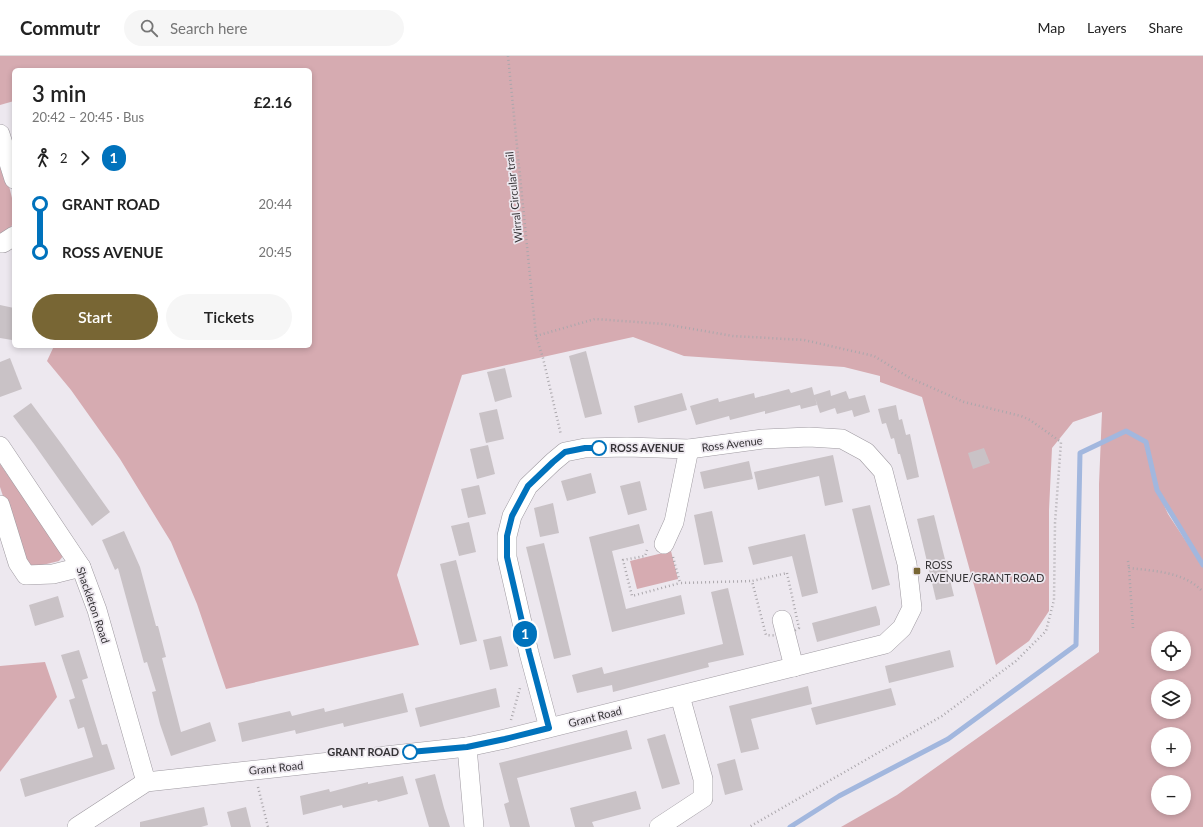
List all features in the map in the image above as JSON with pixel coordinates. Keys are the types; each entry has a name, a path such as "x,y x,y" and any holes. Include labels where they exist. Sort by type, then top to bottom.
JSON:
{"street":[{"path":"0,134 12,173"},
{"path":"0,243 12,237"},
{"name":"Ross Avenue","path":"549,728 529,652 507,557 507,536 512,516 528,486 565,452 585,448 628,447 689,449 763,439 809,437 842,439 866,452 883,471 907,564 912,608 902,628"},
{"name":"Shackleton Road","path":"0,446 81,566 97,610 146,782"},
{"path":"660,543 674,522 689,449"},
{"path":"0,505 18,563 26,575 53,574 81,566"},
{"path":"782,620 794,667"},
{"name":"Grant Road","path":"77,827 146,782 467,747 680,696 885,644 902,628"},
{"path":"659,827 703,798 703,779 680,696"},
{"path":"467,747 474,827"}],"path":[{"name":"Wirral Circular trail","path":"508,56 536,336 543,358 565,452"},
{"path":"680,583 660,543 645,556 623,560 632,596 680,583 752,581"},
{"path":"1128,561 1133,628"},
{"path":"1129,568 1152,570 1176,575 1188,579 1197,585 1203,592"},
{"path":"505,739 521,683"},
{"path":"254,770 268,827"}],"shaded area":[{"path":"0,56 1203,56 1203,565 1159,494 1168,514 1203,567 1203,827 841,827 897,795 1099,652 1099,484 1102,412 1073,422 1052,448 1049,510 1049,611 1029,641 996,665 922,397 880,382 880,376 844,367 684,356 633,337 462,375 397,575 419,645 226,689 197,604 171,542 120,459 71,390 47,361 53,348 312,348 312,68 12,68 12,102 0,105"},
{"path":"0,150 12,198 12,225 3,236 0,236"},
{"path":"0,464 64,555 59,561 30,568 24,560 0,487"},
{"path":"671,551 678,579 637,589 630,561"},
{"path":"45,662 57,697 0,772 0,666"}],"building":[{"path":"0,305 12,308 12,340 0,338"},
{"path":"586,351 602,414 585,418 569,356"},
{"path":"10,358 22,389 0,397 0,362"},
{"path":"505,368 512,397 495,402 487,372"},
{"path":"812,387 814,395 830,390 831,396 846,391 849,399 865,395 870,412 854,417 852,410 837,414 835,408 820,413 815,398 817,405 801,409 800,405 765,414 765,411 730,420 729,416 696,425 690,406 718,398 719,402 754,393 755,398 789,389 791,393"},
{"path":"682,393 687,410 638,423 634,406"},
{"path":"31,403 110,512 92,526 13,416"},
{"path":"896,405 899,420 902,419 906,435 910,434 919,477 907,480 894,438 891,439 886,423 882,424 878,409"},
{"path":"497,409 504,439 486,443 479,413"},
{"path":"488,445 495,474 477,479 470,449"},
{"path":"984,448 990,463 973,469 968,453"},
{"path":"833,455 843,502 825,506 819,476 758,490 754,472"},
{"path":"749,461 753,479 704,489 700,472"},
{"path":"591,473 596,493 567,501 561,481"},
{"path":"640,481 647,510 628,515 620,486"},
{"path":"479,485 486,514 468,518 461,489"},
{"path":"553,503 559,533 540,537 534,508"},
{"path":"870,505 890,585 872,590 852,509"},
{"path":"712,511 723,562 704,565 694,515"},
{"path":"934,515 954,596 936,600 917,519"},
{"path":"469,522 476,552 459,556 451,526"},
{"path":"639,524 644,543 612,551 626,609 681,595 685,614 612,632 589,537"},
{"path":"124,531 140,567 156,626 158,626 166,657 162,658 181,732 210,722 216,741 171,756 160,724 152,692 156,691 147,662 144,663 118,568 115,570 102,540"},
{"path":"805,534 818,593 802,597 792,556 753,565 748,547"},
{"path":"544,543 571,655 554,659 526,547"},
{"path":"456,560 477,641 460,645 440,564"},
{"path":"728,588 744,655 708,663 709,667 613,692 612,685 577,693 572,675 602,667 604,674 723,644 711,592"},
{"path":"58,596 64,617 35,626 29,605"},
{"path":"876,606 880,625 817,642 812,623"},
{"path":"501,636 508,666 490,670 483,640"},
{"path":"79,650 88,678 82,680 102,745 107,744 115,769 25,797 20,779 93,757 84,727 78,729 69,700 75,698 61,655"},
{"path":"950,650 954,667 889,683 885,666"},
{"path":"808,686 812,704 751,719 759,749 741,753 729,706"},
{"path":"496,688 500,707 420,727 415,708"},
{"path":"891,688 896,705 816,725 811,708"},
{"path":"403,693 408,712 344,727 343,723 296,734 295,730 242,742 238,723 290,711 292,716 324,708 325,712"},
{"path":"627,730 632,749 517,778 530,827 510,827 504,804 509,802 499,763"},
{"path":"665,734 680,784 662,789 647,739"},
{"path":"735,759 743,790 725,795 717,764"},
{"path":"435,774 450,827 429,827 415,779"},
{"path":"403,776 408,794 378,802 377,800 343,808 342,805 303,815 300,796 329,789 330,792 368,782 368,784"},
{"path":"636,791 641,809 592,822 594,827 575,827 570,808"},
{"path":"204,807 208,825 201,827 140,827 140,822"},
{"path":"246,807 251,827 231,827 227,812"}],"waterway":[{"path":"790,827 839,796 948,739 1076,645 1080,453 1126,431 1146,442 1157,490 1203,565"}],"bus line":[{"name":"1","path":"410,752 467,747 549,728 529,652 507,557 507,536 512,516 528,486 553,462 565,452 585,448 599,448"}],"place":[{"name":"ROSS AVENUE","path":"599,448"},
{"name":"ROSS AVENUE/GRANT ROAD","path":"917,571"},
{"name":"GRANT ROAD","path":"410,752"}]}
